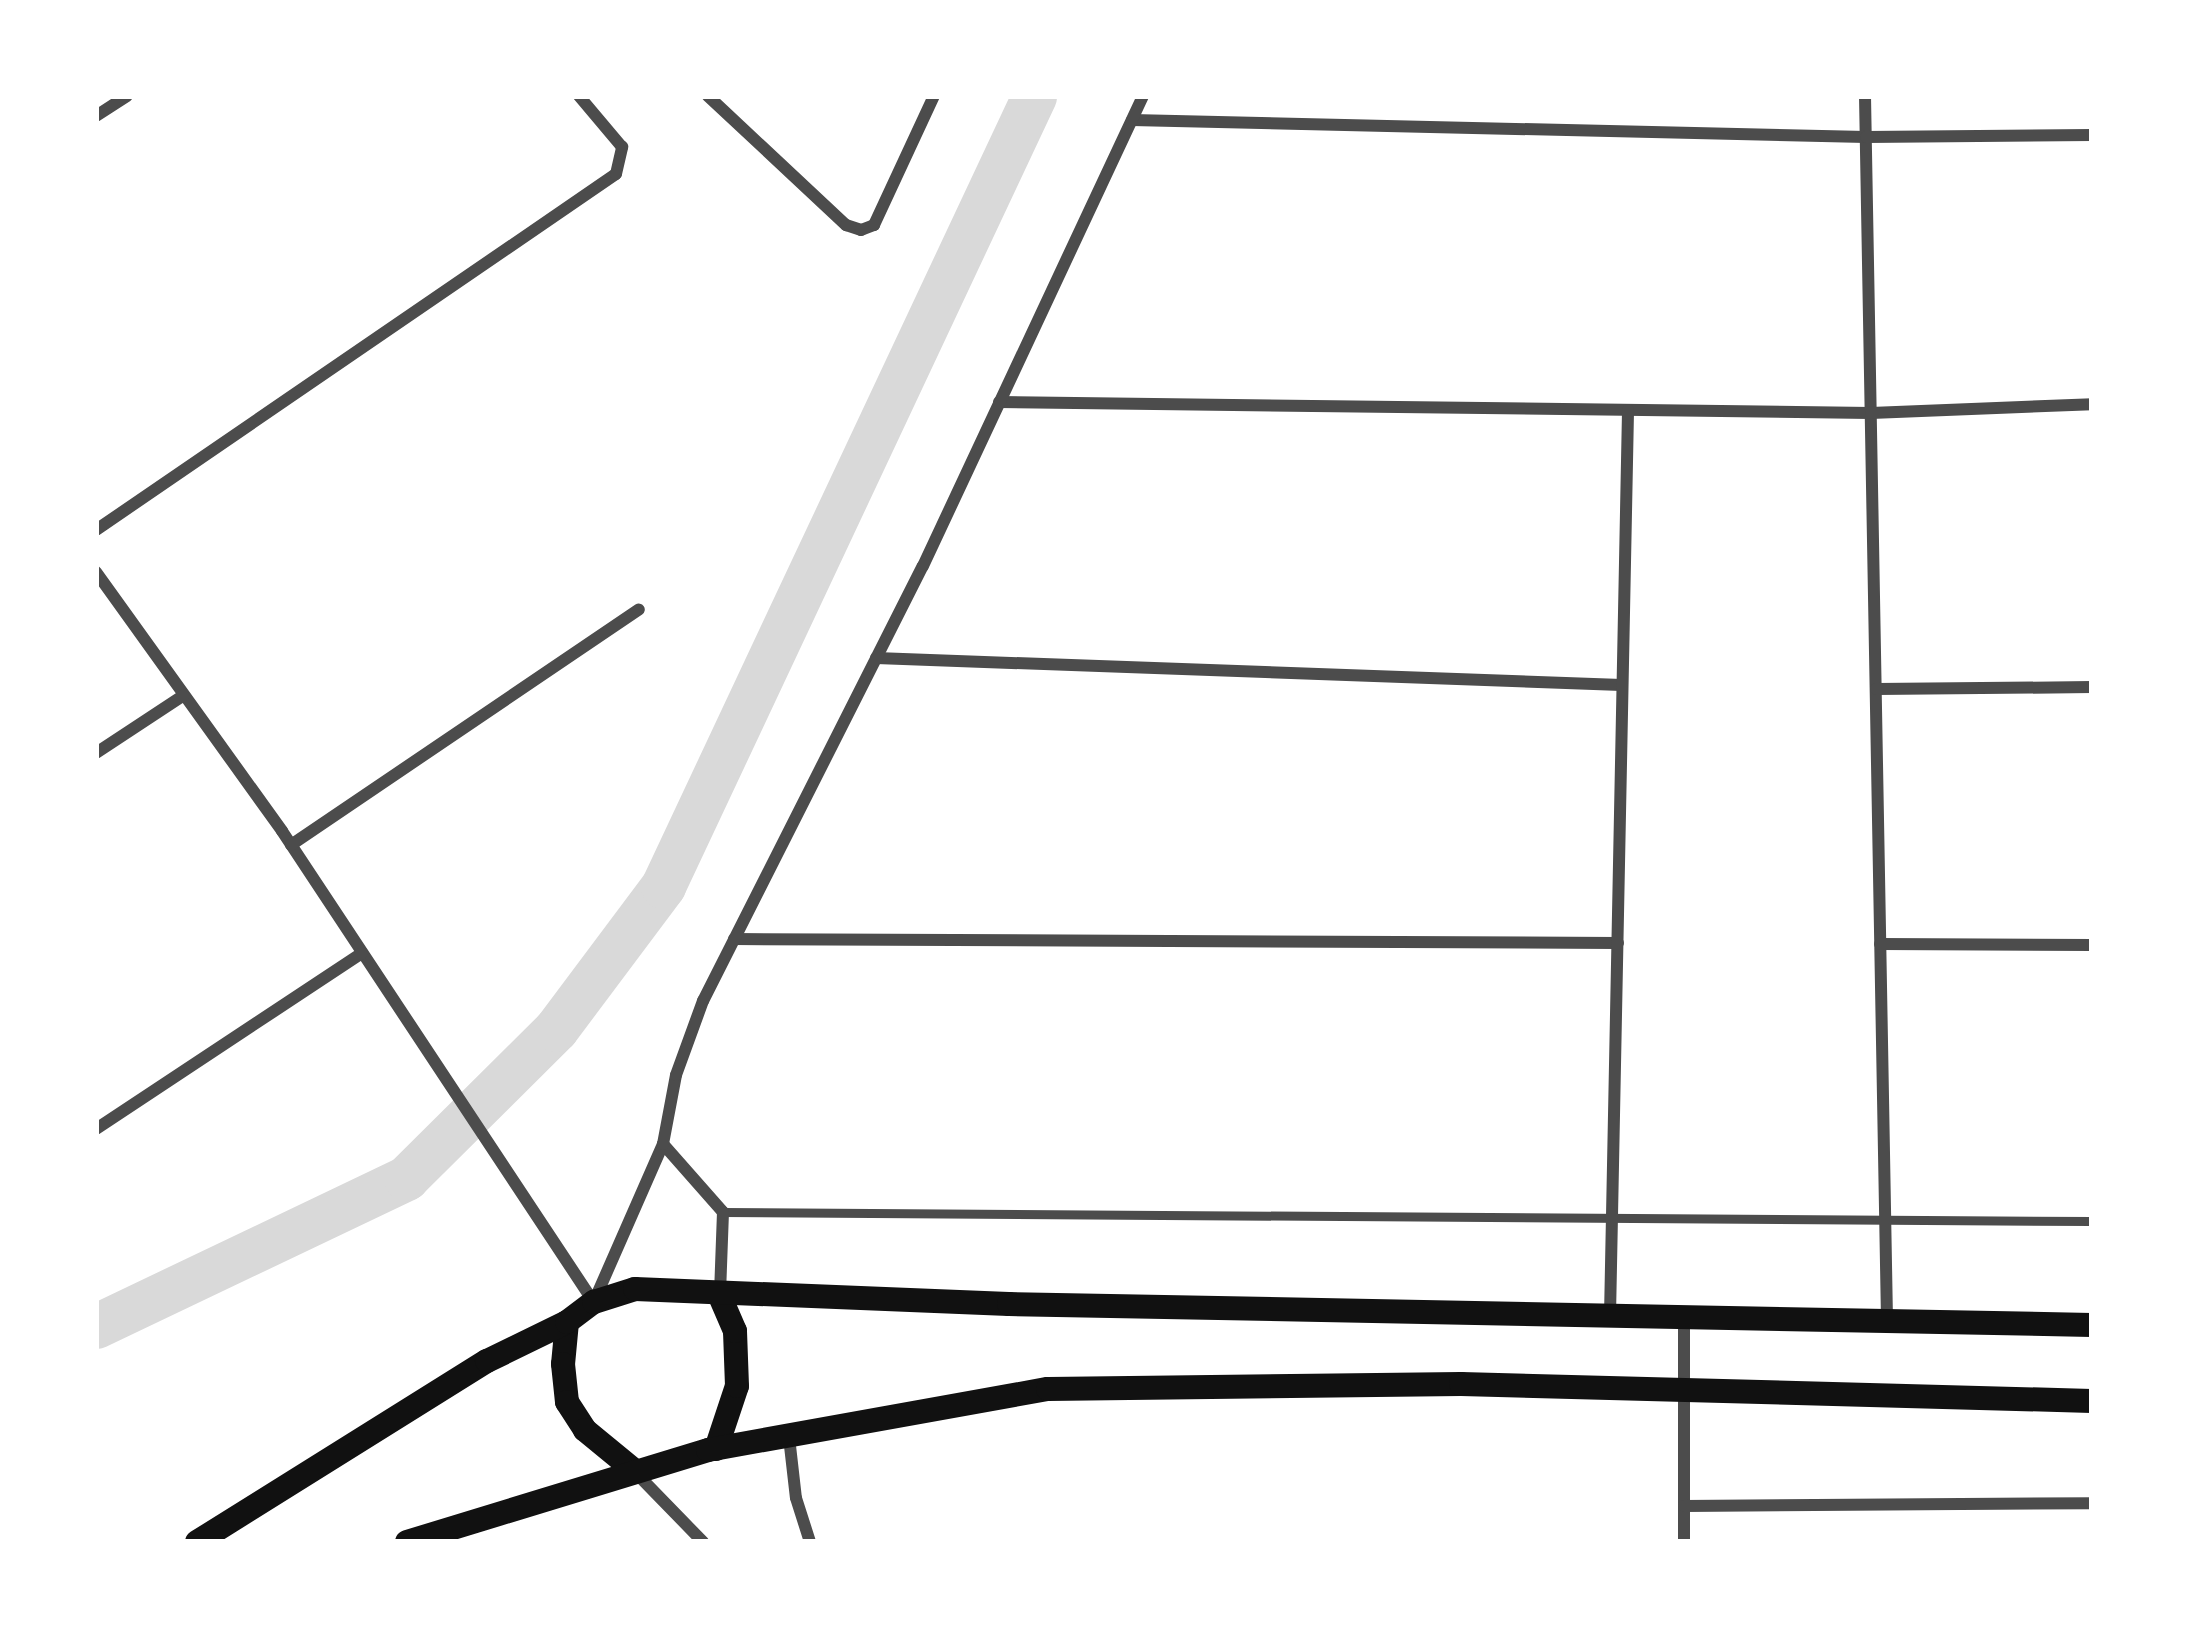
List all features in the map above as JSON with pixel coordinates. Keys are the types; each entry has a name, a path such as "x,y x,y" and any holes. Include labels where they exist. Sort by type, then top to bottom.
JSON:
{"main road":[{"path":"197,1542 487,1361 567,1322 593,1302 635,1289 2092,1325"},
{"path":"716,1449 737,1386 735,1331 719,1294"},
{"path":"567,1322 562,1364 567,1402 585,1430 634,1471"},
{"path":"407,1542 716,1449 1048,1389 1461,1384 2092,1400"}],"street":[{"path":"96,116 127,96"},
{"path":"96,530 616,174 622,147 580,96"},
{"path":"708,96 846,225 861,230 874,225 934,96"},
{"path":"593,1302 663,1144 676,1075 734,939 876,658 1143,96"},
{"path":"1865,96 1887,1322"},
{"path":"1132,120 1866,136 2092,135"},
{"path":"999,402 1871,412 2092,404"},
{"path":"1610,1316 1628,410"},
{"path":"96,572 291,845 593,1302"},
{"path":"291,845 639,609"},
{"path":"876,658 1622,685"},
{"path":"1876,688 2092,687"},
{"path":"96,753 184,695"},
{"path":"734,939 1618,943"},
{"path":"1880,944 2092,945"},
{"path":"96,1129 362,953"},
{"path":"663,1144 723,1212 719,1294"},
{"path":"1684,1317 1684,1542"},
{"path":"789,1437 796,1498 810,1542"},
{"path":"634,1471 703,1542"},
{"path":"1684,1507 2092,1503"}],"lane":[{"path":"723,1212 1885,1216 2092,1221"}],"waterway":[{"path":"96,1326 406,1178 556,1029 663,886 1034,96"}]}
